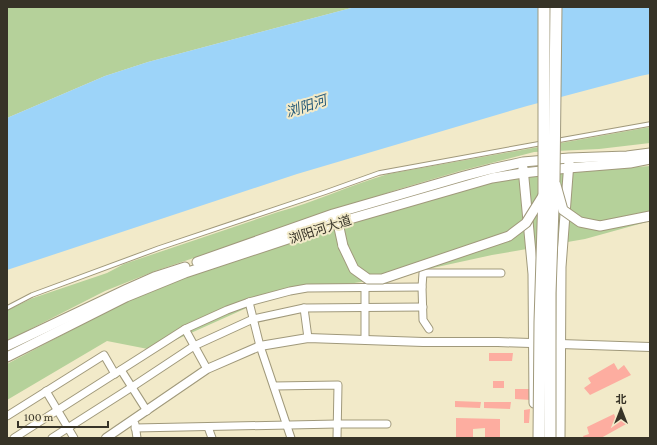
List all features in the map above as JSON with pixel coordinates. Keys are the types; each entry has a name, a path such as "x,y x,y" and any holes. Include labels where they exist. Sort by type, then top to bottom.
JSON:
{"highway":[{"path":"539,438 540,322 544,194 544,7"},
{"path":"550,438 550,293 554,179 556,7"}],"main road":[{"name":"浏阳河大道","path":"7,346 127,288 154,277 333,214 464,176 523,162 569,158 627,156 650,152"},
{"path":"560,438 561,267 569,158"},
{"name":"浏阳河大道","path":"7,357 126,297 185,273 338,223 492,178 523,172 630,163 650,159"},
{"path":"523,162 533,274 534,438"},
{"path":"554,179 563,210 580,222 600,226 650,216"},
{"path":"333,214 338,223 343,246 354,269 368,279 382,279 509,236 526,223 544,194"}],"street":[{"path":"429,329 423,320 423,273 501,273"},
{"path":"14,438 185,329 227,310 249,302 307,288 422,286"},
{"path":"365,288 365,340"},
{"path":"249,302 260,346 291,438"},
{"path":"52,438 194,346 253,318 304,308 423,307"},
{"path":"304,308 308,338"},
{"path":"185,329 207,369"},
{"path":"106,438 207,369 260,346 308,338 650,347"},
{"path":"7,416 104,355 132,387 146,411"},
{"path":"274,386 338,385 337,438"},
{"path":"46,391 74,438"},
{"path":"134,419 137,438"},
{"path":"135,428 387,424"},
{"path":"208,427 212,438"}],"lane":[{"path":"7,308 32,295 159,248 379,172 650,124"}],"green space":[{"path":"7,7 355,7 148,62 105,76 7,118"},
{"path":"650,127 650,143 599,149 534,152 460,171 396,190 155,271 105,291 7,341 7,310 33,298 107,273 124,264 374,178 388,174"},
{"path":"650,166 650,221 585,239 492,255 382,279 278,294 153,350 107,341 7,400 7,364 159,284 492,178"}],"water":[{"name":"浏阳河","path":"355,7 650,7 650,74 527,106 297,174 7,270 7,118 105,76 148,62"}],"building":[{"path":"489,353 513,353 512,361 489,361"},
{"path":"614,363 618,370 624,365 631,375 590,395 584,388 591,383 588,378"},
{"path":"493,381 504,381 504,388 493,388"},
{"path":"515,389 531,389 531,400 515,399"},
{"path":"455,401 481,402 480,408 455,407"},
{"path":"484,402 511,402 510,409 484,408"},
{"path":"530,409 529,423 524,423 524,410"},
{"path":"614,414 616,419 624,414 628,423 601,438 584,438 583,436 589,434 587,427"},
{"path":"456,418 500,419 500,438 485,438 485,428 473,429 473,438 456,438"}]}
